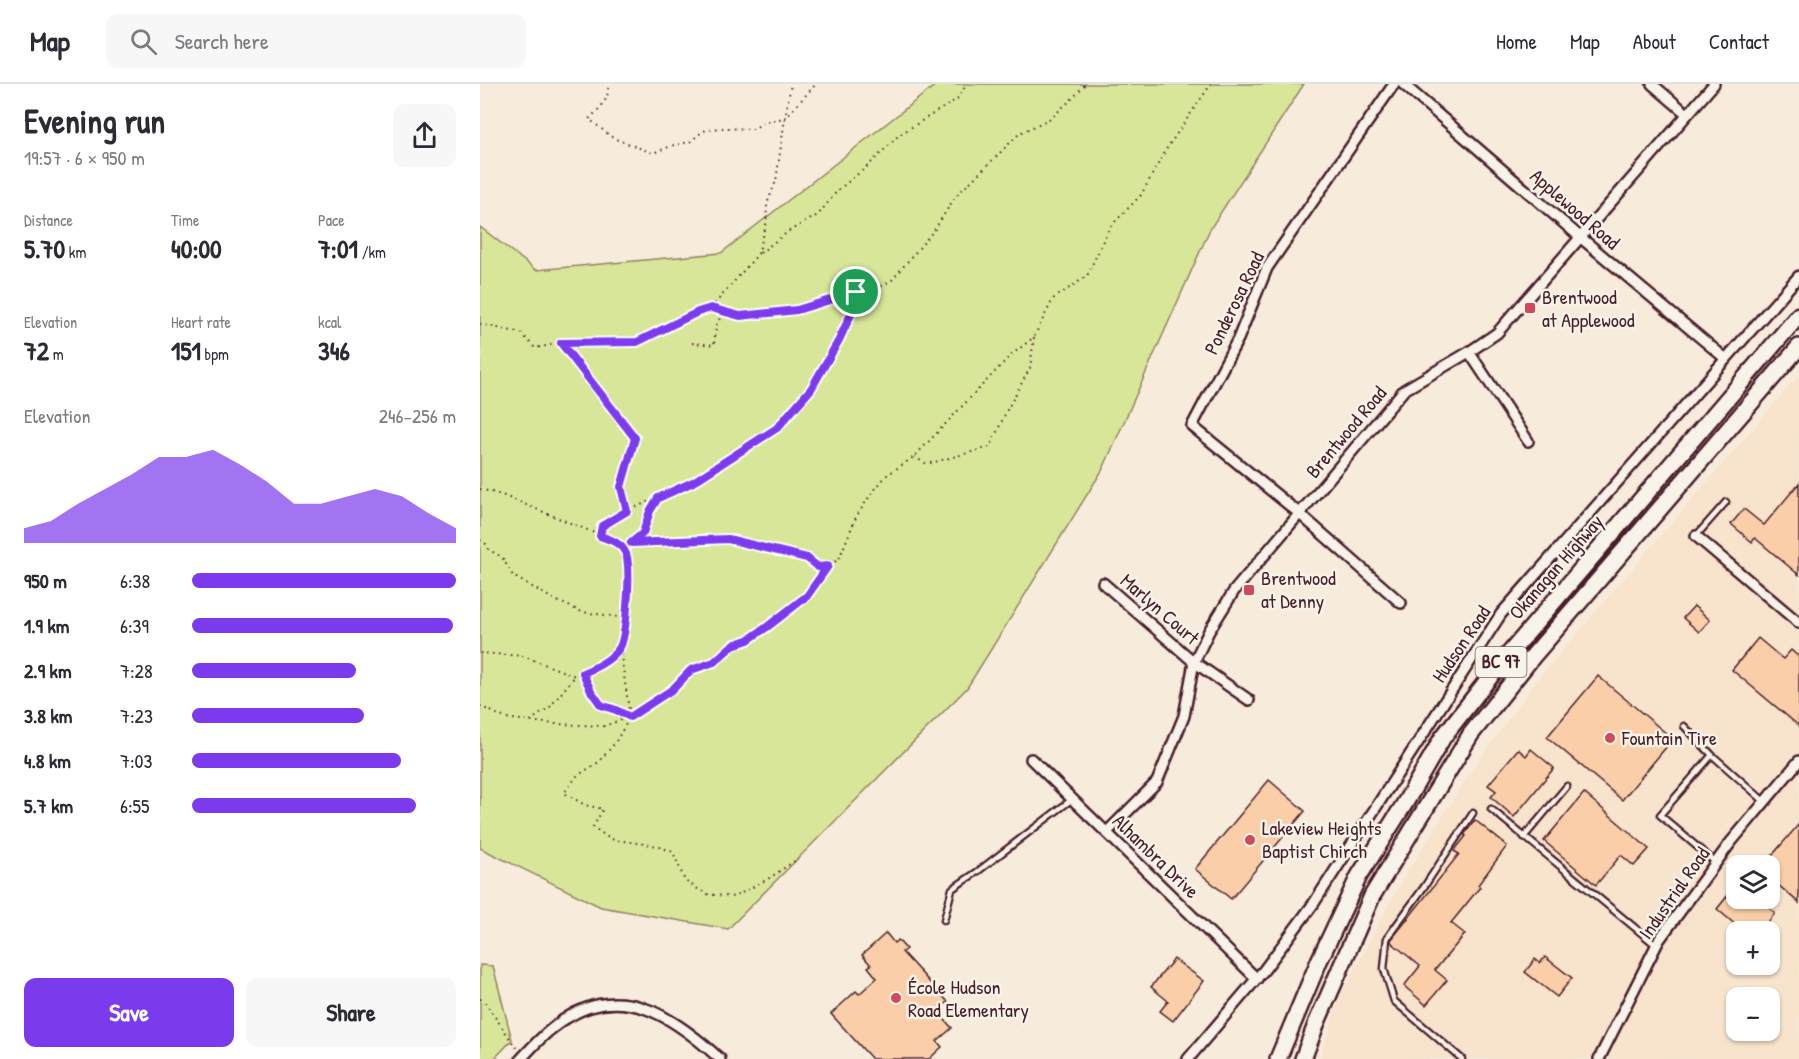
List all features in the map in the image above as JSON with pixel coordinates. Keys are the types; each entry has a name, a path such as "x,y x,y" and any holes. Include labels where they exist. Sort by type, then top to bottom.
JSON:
{"highway":[{"name":"Okanagan Highway","path":"1278,1059 1359,876 1443,737 1497,668 1799,315"},
{"name":"Okanagan Highway","path":"1303,1059 1372,896 1471,734 1533,656 1799,346"}],"street":[{"name":"Ponderosa Road","path":"1300,514 1192,426 1238,339 1267,268 1394,84"},
{"name":"Applewood Road","path":"1403,84 1726,359"},
{"path":"1652,84 1687,114"},
{"name":"Brentwood Road","path":"1107,832 1157,782 1184,716 1194,662 1209,631 1234,591 1404,390 1497,333 1714,84"},
{"name":"Hudson Road","path":"1188,1059 1257,979 1314,903 1501,614 1799,276"},
{"path":"1469,352 1528,441"},
{"path":"1300,514 1401,603"},
{"path":"1696,536 1799,623"},
{"name":"Marlyn Court","path":"1103,583 1194,662 1249,700"},
{"name":"Alhambra Drive","path":"1030,759 1257,979"},
{"name":"Industrial Road","path":"1599,1059 1657,946 1716,863 1799,761"},
{"path":"521,1058 554,1026 581,1010 607,1003 626,1003 664,1015 720,1059"}],"lane":[{"path":"1696,536 1726,502"},
{"path":"1684,726 1712,755 1765,802"},
{"path":"1712,755 1660,815 1716,863"},
{"path":"1524,837 1567,786"},
{"path":"944,920 952,889 1071,800"},
{"path":"1491,809 1657,946"},
{"path":"1462,1059 1394,1001 1384,969 1387,938 1473,813"}],"path":[{"path":"608,84 609,92 605,101 589,119 597,128 613,138 652,153 690,142 703,131 721,128 754,129 763,122 785,118 816,84"},
{"path":"758,254 766,226 767,204 776,182 791,84"},
{"path":"480,324 521,333 535,348 561,343 637,342 711,308 758,254 789,231 818,215 838,190 869,165 898,135 957,99 967,84"},
{"path":"711,308 740,316 797,310 856,292 877,289 892,280 935,229 955,197 1020,133 1051,118 1085,84"},
{"path":"914,457 927,464 990,447 1030,368 1034,337 1053,299 1087,276 1109,228 1141,195 1167,148 1211,84"},
{"path":"600,536 602,526 627,511 693,482 777,428 811,389 852,312 856,292"},
{"path":"693,343 714,345 716,326 723,312"},
{"path":"480,706 505,718 554,724 604,726 630,717 673,689 691,670 714,662 733,645 748,640 807,596 828,566 839,559 856,517 887,475 914,457 1010,356 1034,337"},
{"path":"561,343 635,438 621,487 627,511"},
{"path":"480,489 502,495 619,543 728,539 807,558 818,567 828,566"},
{"path":"631,543 643,533 650,511 658,498"},
{"path":"480,540 489,550 502,557 513,576 545,595 582,612 627,618"},
{"path":"619,543 626,554 627,618 620,648 630,717 615,743 599,762 578,776 564,794 585,805 603,809 593,827 610,839 658,846 673,852 685,881 706,894 734,897 768,879 796,860"},
{"path":"530,721 550,706 575,676 601,666 620,648"},
{"path":"480,653 523,656 575,676"},
{"path":"583,673 591,691 601,705 630,717"},
{"path":"480,999 484,1000 521,1058"}],"shaded area":[{"path":"1799,375 1799,1059 1320,1059 1338,1001 1401,882 1472,770 1537,680"}],"green space":[{"path":"937,84 1304,84 1210,229 1103,469 967,688 728,929 601,907 480,848 480,227 536,270 721,253"},
{"path":"480,965 493,966 512,1040 494,1059 480,1059"}],"building":[{"path":"1799,483 1799,575 1755,538 1752,542 1731,524 1744,509 1764,525"},
{"path":"1694,606 1710,620 1699,632 1683,618"},
{"path":"1758,638 1783,659 1791,650 1799,657 1799,726 1732,670"},
{"name":"Fountain Tire","path":"1598,676 1673,739 1622,800 1547,737"},
{"path":"1518,749 1526,756 1531,749 1554,768 1514,817 1491,797 1496,791 1488,785"},
{"name":"Lakeview Heights Baptist Chirch","path":"1269,780 1305,811 1231,899 1195,869"},
{"path":"1584,793 1649,849 1634,866 1621,855 1596,885 1544,841"},
{"path":"1475,820 1507,846 1478,885 1480,887 1451,923 1465,934 1435,970 1447,980 1426,1005 1404,986 1420,966 1391,940 1459,854 1454,851"},
{"path":"1799,824 1799,903 1780,887 1780,855 1772,855"},
{"path":"1726,898 1726,909 1770,909 1775,913 1769,921 1731,921 1717,909"},
{"name":"École Hudson Road Elementary","path":"886,933 894,943 898,940 906,949 902,952 948,1002 937,1011 952,1028 937,1041 942,1047 929,1059 872,1059 831,1014 856,991 859,994 877,978 868,967 871,965 862,955"},
{"path":"1545,957 1572,978 1557,997 1525,972 1535,959 1540,963"},
{"path":"1174,959 1204,981 1173,1021 1160,1011 1168,1001 1151,987"}],"place":[{"name":"Brentwood at Applewood","path":"1530,308"},
{"name":"Brentwood at Denny","path":"1249,590"},
{"name":"Fountain Tire","path":"1610,738"},
{"name":"Lakeview Heights Baptist Chirch","path":"1250,840"},
{"name":"École Hudson Road Elementary","path":"896,998"}],"route":[{"path":"856,292 852,312 811,389 777,428 693,482 658,498 650,511 643,533 631,543 728,539 807,558 818,567 828,566 807,596 767,627 748,640 733,645 714,662 691,670 673,689 630,717 601,705 591,691 583,673 601,666 620,648 627,623 627,569 626,554 619,543 600,536 602,526 627,511 621,487 635,438 561,343 637,342 711,308 740,316 797,310 856,292"}]}
